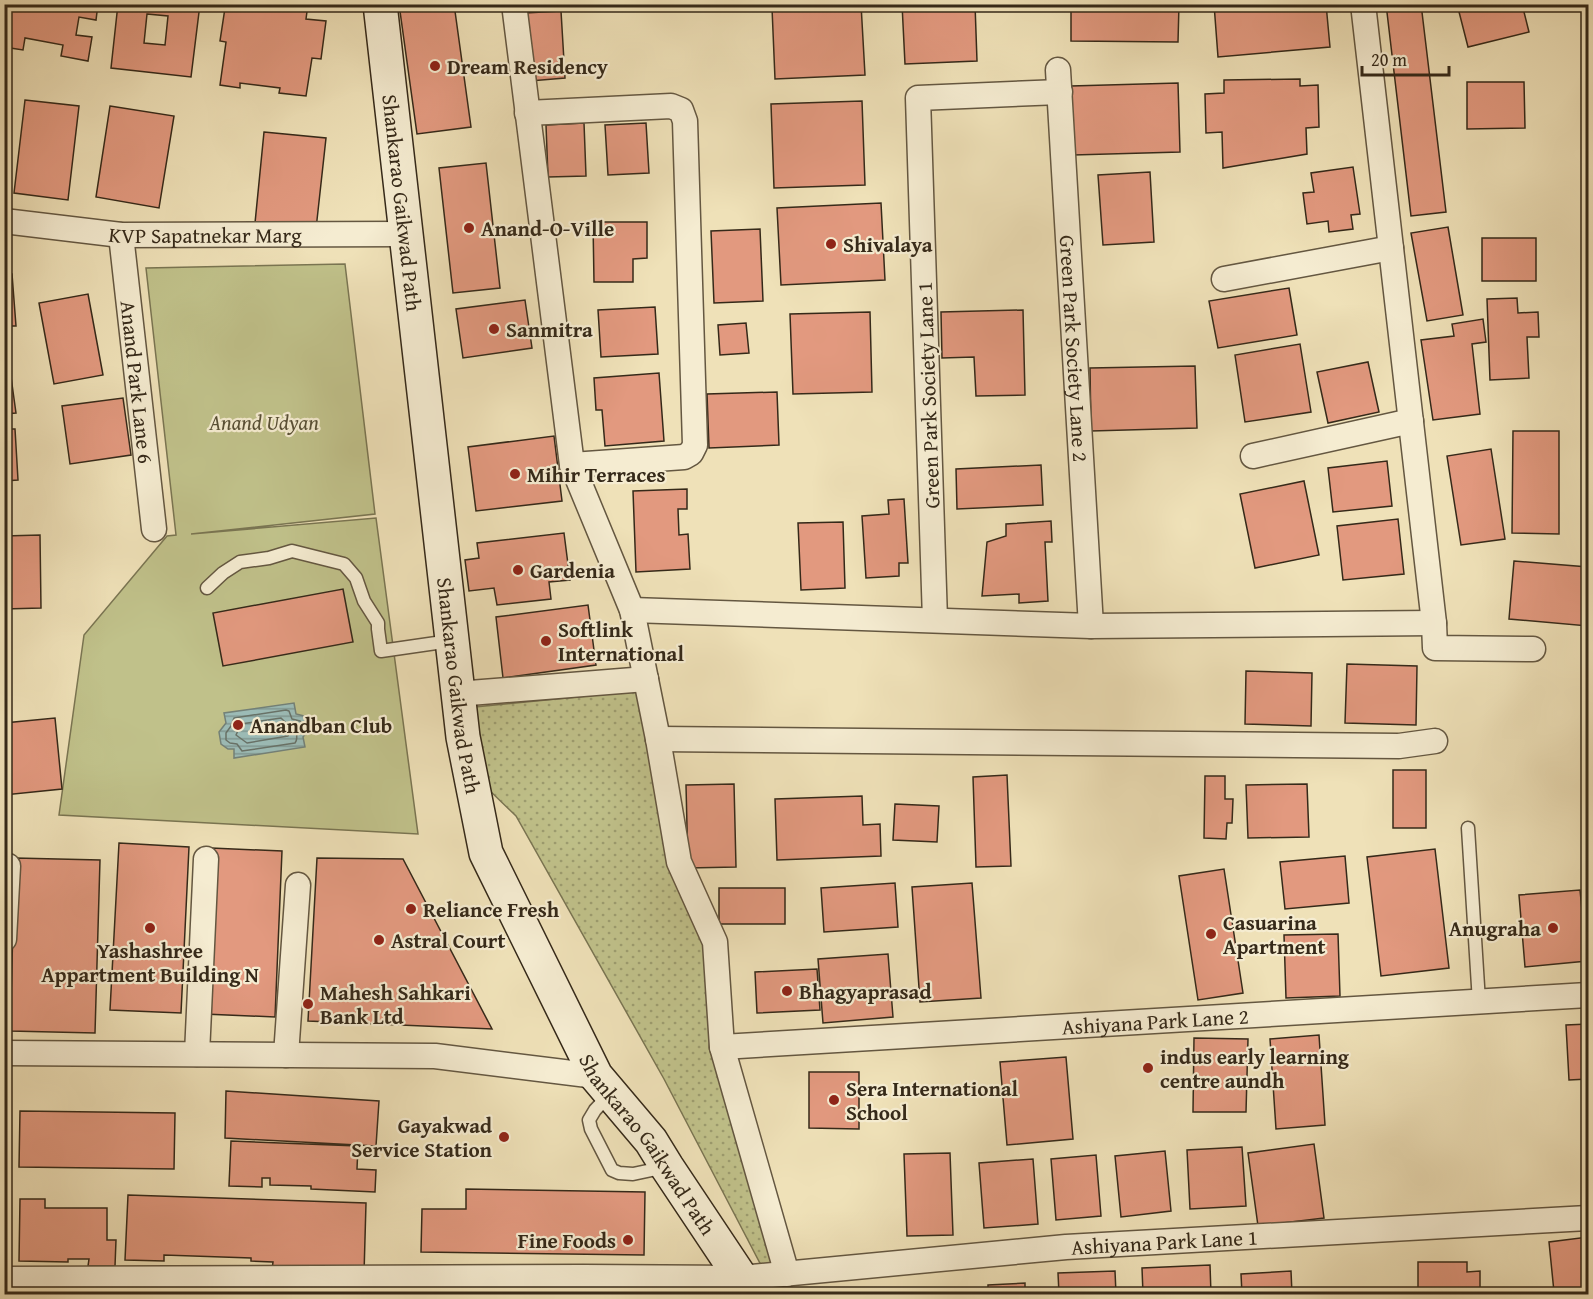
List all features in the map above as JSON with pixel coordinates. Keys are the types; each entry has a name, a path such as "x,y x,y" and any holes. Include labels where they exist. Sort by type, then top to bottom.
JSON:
{"street":[{"name":"Shankarao Gaikwad Path","path":"380,4 463,737 486,853 603,1084 651,1141 743,1286"},
{"path":"514,4 572,465 632,610 679,862 715,942 722,1047 787,1274"},
{"path":"1363,4 1435,648 1533,649"},
{"name":"Green Park Society Lane 1","path":"935,620 918,98 1059,81"},
{"name":"Green Park Society Lane 2","path":"1059,81 1091,626"},
{"path":"527,113 671,106 681,110 685,121 694,450 684,457 572,465"},
{"name":"KVP Sapatnekar Marg","path":"4,221 121,235 406,234"},
{"name":"Anand Park Lane 6","path":"121,235 153,529"},
{"path":"1224,279 1391,248"},
{"path":"1253,456 1411,421"},
{"path":"632,610 1091,626 1434,624"},
{"path":"458,694 646,679"},
{"path":"658,740 1399,746 1435,741"},
{"path":"197,1054 206,859"},
{"path":"4,939 8,866"},
{"path":"286,1055 298,885"},
{"name":"Ashiyana Park Lane 2","path":"722,1047 1588,995"},
{"path":"4,1053 435,1056 603,1084"},
{"name":"Ashiyana Park Lane 1","path":"4,1279 571,1277 743,1286 787,1274 1066,1247 1588,1218"}],"lane":[{"path":"207,588 223,573 240,562 269,558 292,551 344,564 356,578 364,601 378,623 381,651 452,641"},
{"path":"1468,828 1479,1002"},
{"path":"603,1084 595,1110 589,1120 591,1129 612,1170 633,1174 667,1167"}],"green space":[{"name":"Anandban Club","path":"345,264 375,514 191,534 376,518 418,834 59,815 84,635 167,536 176,535 146,268"},
{"path":"638,691 665,853 685,903 708,945 779,1268 763,1269 664,1079 516,816 489,790 475,707"}],"water":[{"path":"294,703 296,714 304,716 308,722 303,737 305,747 234,758 234,749 228,749 221,744 219,732 226,723 224,713"}],"building":[{"path":"4,4 98,4 96,20 79,17 76,35 92,37 88,61 61,56 63,45 25,38 23,50 4,47"},
{"path":"118,4 200,4 191,77 111,68","holes":["147,14 168,16 165,45 144,43"]},
{"path":"230,4 308,4 306,19 326,21 321,59 312,58 306,96 279,93 280,88 240,83 240,88 220,85 226,42 220,41 225,8 230,8"},
{"name":"Dream Residency","path":"399,4 454,4 471,127 417,134"},
{"path":"861,4 865,75 775,79 772,8"},
{"path":"902,4 975,4 977,61 905,64"},
{"path":"1071,4 1179,4 1178,42 1071,41"},
{"path":"1214,4 1326,4 1330,47 1218,57"},
{"path":"1386,4 1421,4 1446,212 1411,216"},
{"path":"1457,4 1522,4 1529,32 1468,47"},
{"path":"561,11 565,78 530,81 525,13"},
{"path":"1300,79 1300,86 1318,85 1319,127 1306,128 1307,154 1223,168 1222,132 1206,133 1205,94 1224,93 1224,80"},
{"path":"1467,82 1524,82 1525,128 1467,129"},
{"path":"1178,83 1180,152 1073,155 1071,86"},
{"path":"25,100 79,106 68,200 14,193"},
{"path":"862,101 865,185 774,188 771,104"},
{"path":"110,106 174,116 159,208 96,197"},
{"path":"584,123 586,176 548,177 546,125"},
{"path":"646,123 649,173 608,175 605,125"},
{"path":"264,132 326,138 316,229 255,223"},
{"name":"Anand-O-Ville","path":"486,163 500,288 453,293 439,168"},
{"path":"1353,167 1360,214 1351,215 1353,229 1329,232 1328,221 1307,224 1303,193 1314,192 1311,173"},
{"path":"1150,172 1154,242 1103,245 1098,175"},
{"name":"Shivalaya","path":"881,203 885,280 781,285 777,208"},
{"path":"593,222 647,222 647,258 633,259 633,282 594,282"},
{"path":"1448,227 1463,315 1427,321 1411,233"},
{"path":"760,229 763,301 714,303 711,231"},
{"path":"1482,238 1536,238 1536,281 1482,281"},
{"path":"4,274 12,274 16,326 4,326"},
{"path":"1289,288 1297,335 1218,348 1209,301"},
{"path":"88,294 103,375 54,384 39,303"},
{"path":"1517,298 1518,313 1538,312 1539,337 1527,337 1529,378 1490,380 1487,299"},
{"name":"Sanmitra","path":"525,300 532,348 463,358 456,309"},
{"path":"655,307 658,354 601,357 598,310"},
{"path":"1023,310 1025,395 976,396 974,357 942,358 941,312"},
{"path":"870,312 872,392 793,394 790,314"},
{"path":"1483,319 1486,342 1472,344 1480,414 1433,420 1421,340 1454,336 1452,324"},
{"path":"746,323 749,353 720,355 718,325"},
{"path":"1300,344 1311,412 1245,422 1235,355"},
{"path":"7,348 16,413 4,414 4,349"},
{"path":"1368,362 1379,412 1328,423 1317,372"},
{"path":"1195,366 1197,428 1091,431 1090,368"},
{"path":"659,373 664,441 605,446 602,410 596,410 594,378"},
{"path":"777,392 779,445 709,448 707,394"},
{"path":"123,398 131,455 70,464 62,406"},
{"path":"4,429 15,429 18,480 4,481"},
{"path":"1513,431 1559,431 1559,534 1512,533"},
{"name":"Mihir Terraces","path":"554,436 562,501 476,511 468,447"},
{"path":"1491,449 1505,539 1461,545 1447,456"},
{"path":"1387,461 1392,506 1333,512 1328,468"},
{"path":"1041,465 1043,505 957,509 956,469"},
{"path":"1304,481 1319,555 1255,568 1240,494"},
{"path":"687,489 687,509 678,509 679,535 688,534 690,569 636,572 633,491"},
{"path":"904,499 908,563 899,563 899,576 866,578 862,516 889,514 888,500"},
{"path":"1398,519 1404,574 1343,580 1337,526"},
{"path":"1051,521 1052,542 1045,542 1048,601 1019,603 1019,594 982,596 987,542 1006,536 1006,524"},
{"path":"843,522 845,588 801,590 798,523"},
{"name":"Gardenia","path":"564,533 570,580 549,582 551,599 497,605 494,588 469,591 465,560 479,558 477,543"},
{"path":"40,535 41,608 4,609 4,536"},
{"path":"1514,561 1588,567 1588,626 1509,619"},
{"path":"343,589 353,642 223,666 213,613"},
{"name":"Softlink International","path":"588,605 596,665 503,678 496,617"},
{"path":"1347,664 1417,666 1416,725 1345,723"},
{"path":"1246,671 1312,673 1311,726 1245,724"},
{"path":"55,718 62,789 4,795 4,723"},
{"path":"1393,770 1426,770 1426,828 1393,828"},
{"path":"1007,775 1011,866 976,867 973,777"},
{"path":"1205,776 1225,776 1225,799 1233,799 1232,823 1227,823 1226,839 1204,838"},
{"path":"734,784 736,867 688,868 686,785"},
{"path":"1307,784 1309,837 1248,838 1246,785"},
{"path":"862,796 863,825 880,824 881,856 777,860 775,799"},
{"path":"895,804 939,806 937,842 893,840"},
{"name":"Yashashree Appartment Building N","path":"119,843 189,847 181,1013 110,1010"},
{"path":"211,848 282,851 275,1017 204,1014"},
{"path":"1435,849 1449,968 1381,976 1367,857"},
{"path":"1345,856 1349,903 1285,909 1280,862"},
{"path":"15,858 100,860 95,1033 10,1031"},
{"name":"Astral Court","path":"317,858 403,859 492,1029 308,1021"},
{"name":"Casuarina Apartment","path":"1224,869 1243,993 1198,1000 1179,876"},
{"path":"895,883 898,927 824,932 821,888"},
{"path":"972,883 981,998 920,1002 912,887"},
{"path":"719,888 785,888 785,924 719,924"},
{"name":"Anugraha","path":"1580,890 1587,961 1525,967 1519,895"},
{"path":"1338,934 1340,996 1286,998 1284,935"},
{"path":"888,954 893,1017 823,1023 818,959"},
{"name":"Bhagyaprasad","path":"817,969 820,1010 757,1013 755,972"},
{"path":"1588,1024 1588,1079 1569,1080 1566,1025"},
{"path":"1319,1035 1325,1125 1276,1129 1270,1039"},
{"path":"1194,1038 1248,1039 1246,1112 1193,1112"},
{"path":"1066,1057 1073,1139 1007,1145 1000,1062"},
{"name":"Sera International School","path":"809,1072 859,1072 859,1129 809,1128"},
{"path":"226,1091 379,1101 376,1146 225,1138"},
{"path":"20,1111 175,1113 174,1169 19,1167"},
{"path":"231,1141 358,1146 357,1169 376,1170 375,1192 270,1185 270,1178 262,1178 262,1187 229,1186"},
{"path":"1314,1144 1324,1218 1258,1226 1248,1153"},
{"path":"1242,1147 1246,1206 1190,1209 1187,1150"},
{"path":"1165,1151 1171,1211 1121,1217 1115,1156"},
{"path":"950,1153 953,1235 907,1236 904,1154"},
{"path":"1096,1155 1101,1216 1056,1220 1051,1159"},
{"path":"1033,1159 1038,1224 984,1228 979,1163"},
{"path":"466,1189 645,1192 644,1255 421,1252 422,1209 466,1209"},
{"path":"128,1195 366,1203 364,1274 272,1270 273,1262 251,1261 251,1258 164,1255 164,1261 125,1260"},
{"path":"20,1199 45,1199 45,1208 107,1208 107,1240 116,1240 115,1266 88,1266 89,1259 68,1259 68,1262 19,1261"},
{"path":"1588,1237 1588,1288 1554,1292 1549,1242"},
{"path":"1418,1262 1467,1262 1467,1272 1480,1271 1480,1294 1427,1294 1427,1289 1418,1289"},
{"path":"1210,1265 1211,1294 1143,1294 1142,1268"},
{"path":"1115,1271 1116,1294 1059,1294 1058,1273"},
{"path":"1291,1271 1292,1294 1242,1294 1241,1274"},
{"path":"1025,1283 1025,1294 988,1294 988,1285"}],"place":[{"name":"Dream Residency","path":"435,66"},
{"name":"Anand-O-Ville","path":"469,228"},
{"name":"Shivalaya","path":"831,244"},
{"name":"Sanmitra","path":"494,329"},
{"name":"Mihir Terraces","path":"515,474"},
{"name":"Gardenia","path":"518,570"},
{"name":"Softlink International","path":"546,641"},
{"name":"Anandban Club","path":"238,725"},
{"name":"Reliance Fresh","path":"411,909"},
{"name":"Yashashree Appartment Building N","path":"150,928"},
{"name":"Anugraha","path":"1553,928"},
{"name":"Casuarina Apartment","path":"1211,934"},
{"name":"Astral Court","path":"379,940"},
{"name":"Bhagyaprasad","path":"787,991"},
{"name":"Mahesh Sahkari Bank Ltd","path":"308,1004"},
{"name":"indus early learning centre aundh","path":"1148,1068"},
{"name":"Sera International School","path":"834,1100"},
{"name":"Gayakwad Service Station","path":"504,1137"},
{"name":"Fine Foods","path":"628,1240"}],"park label":[{"name":"Anand Udyan","path":"264,422"}]}
